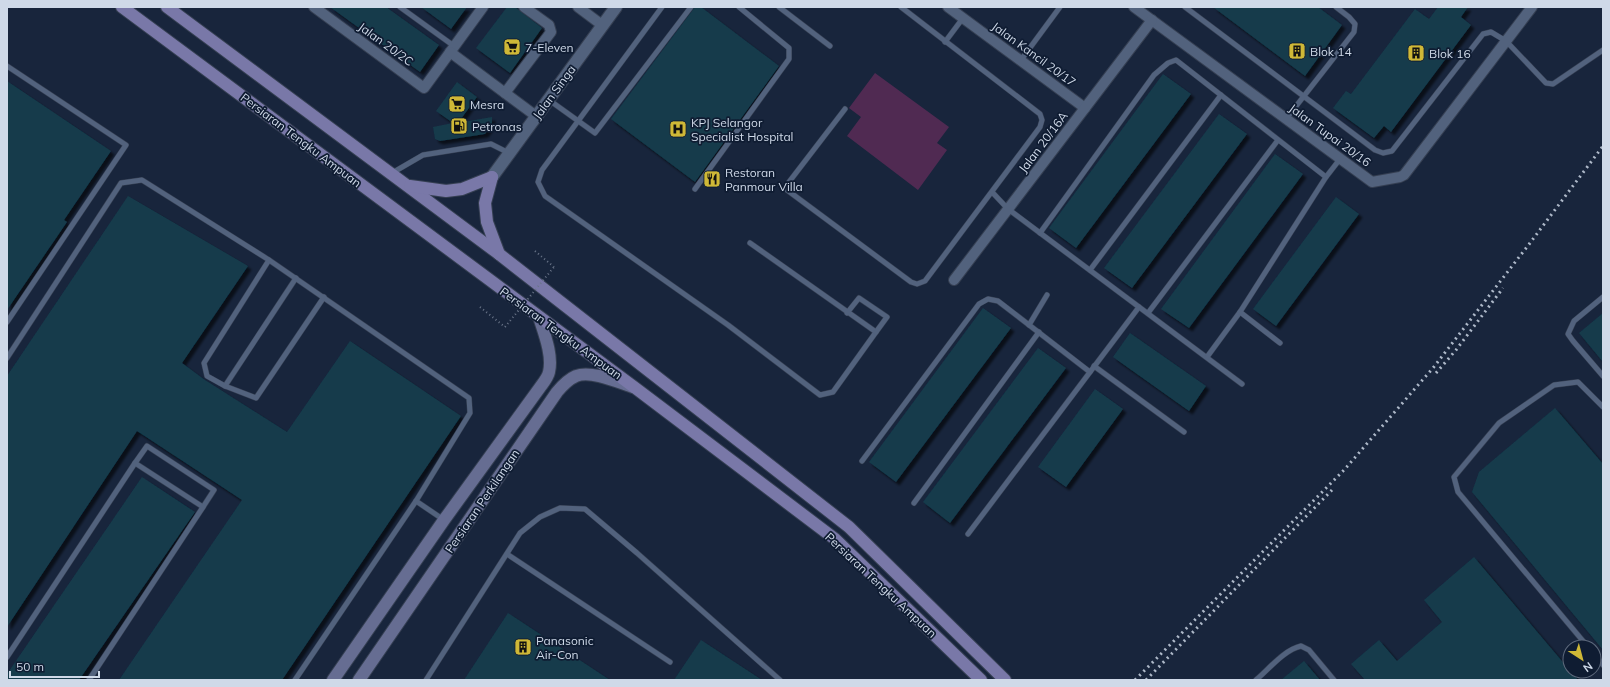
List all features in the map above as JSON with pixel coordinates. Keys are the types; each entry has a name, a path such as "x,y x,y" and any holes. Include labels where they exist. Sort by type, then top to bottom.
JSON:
{"main road":[{"name":"Persiaran Tengku Ampuan","path":"122,7 634,387 835,539 981,680"},
{"name":"Persiaran Tengku Ampuan","path":"167,7 499,254 849,527 1005,680"},
{"path":"409,186 446,191 462,189 492,177"},
{"path":"492,177 485,204 486,216 499,254"},
{"path":"333,680 444,520 549,373 550,362 547,344 539,317"},
{"name":"Persiaran Perkilangan","path":"359,680 557,392 577,375 592,374 634,387"}],"street":[{"name":"Jalan 20/2C","path":"314,7 424,88 452,49"},
{"path":"483,7 452,49 536,116"},
{"path":"505,92 551,32 550,26 524,7"},
{"path":"578,7 602,25"},
{"name":"Jalan Singa","path":"492,177 616,7"},
{"name":"Jalan Kancil 20/17","path":"948,7 1085,108"},
{"name":"Jalan Tupai 20/16","path":"1134,7 1372,182 1404,175 1532,7"},
{"name":"Jalan 20/16A","path":"954,280 1152,20"}],"lane":[{"path":"400,7 452,49"},
{"path":"662,7 579,122 542,170 538,182 545,196 728,325 820,394 833,392 887,317 859,298 847,313"},
{"path":"548,99 595,133 691,7"},
{"path":"695,189 789,59 789,48 739,7"},
{"path":"778,7 830,46"},
{"path":"845,109 789,182 787,190 911,282 917,284 925,281 1040,127 1042,120 1040,114 901,7"},
{"path":"1021,60 1060,7"},
{"path":"1185,7 1375,150 1383,153 1392,151 1482,34 1491,32 1506,41 1546,83 1553,84 1603,50"},
{"path":"1286,119 1354,32 1355,24 1349,17 1336,7"},
{"path":"945,42 963,18"},
{"path":"1040,233 1154,75 1168,63 1176,60 1326,177"},
{"path":"7,66 126,145 7,322"},
{"path":"1090,270 1221,95"},
{"path":"1148,313 1278,140"},
{"path":"392,174 423,155 491,144 509,153"},
{"path":"1207,357 1240,312 1326,177 1340,159"},
{"path":"7,358 121,183 142,180 269,260 469,398 470,413 416,500 295,680"},
{"path":"992,192 1008,209 1242,384"},
{"path":"750,243 847,313 876,332"},
{"path":"269,260 204,362 208,376 226,386 256,398 324,297"},
{"path":"226,386 296,278"},
{"path":"1029,325 1047,295"},
{"path":"1603,297 1574,321 1568,334 1603,376"},
{"path":"862,461 979,304 988,298 998,301 1090,372"},
{"path":"968,534 1139,307"},
{"path":"1240,312 1280,343"},
{"path":"914,503 1039,332"},
{"path":"1094,366 1184,432"},
{"path":"1581,639 1458,492 1454,477 1499,423 1554,385 1578,382 1603,407"},
{"path":"7,657 147,446 214,490 89,680"},
{"path":"135,463 203,508"},
{"path":"416,500 444,520"},
{"path":"426,680 520,533 540,516 560,508 585,509 638,553 780,680"},
{"path":"507,554 670,662"},
{"path":"1256,680 1284,654 1293,648 1301,646 1310,650 1334,680"}],"path":[{"path":"480,307 505,327 554,267 535,251"}],"shaded area":[{"path":"875,73 949,127 937,143 947,150 918,190 847,136 861,117 849,108"}],"building":[{"path":"330,7 386,7 439,45 420,72"},
{"path":"421,7 467,7 451,29"},
{"path":"507,7 515,7 542,28 510,73 476,48"},
{"path":"695,7 701,7 779,66 695,182 611,119"},
{"name":"Blok 14","path":"1213,7 1318,7 1342,25 1305,76"},
{"name":"Blok 16","path":"1438,7 1468,7 1461,17 1471,25 1391,132 1384,126 1374,138 1333,108 1346,91 1351,94 1415,9 1429,19"},
{"path":"1163,74 1191,94 1076,248 1049,228"},
{"path":"7,81 111,151 64,220 67,222 7,310"},
{"path":"457,82 477,97 458,123 492,117 492,124 485,134 440,141 435,139 433,127 453,123 436,111"},
{"path":"1219,114 1247,134 1132,288 1104,268"},
{"path":"1275,154 1303,174 1189,328 1161,309"},
{"path":"128,196 248,266 182,363 205,380 287,432 350,341 461,416 282,680 119,680 242,500 137,431 7,627 7,376"},
{"path":"1336,197 1359,214 1276,326 1253,309"},
{"path":"983,308 1011,328 896,482 869,462"},
{"path":"1603,313 1603,362 1579,333"},
{"path":"1130,333 1206,386 1189,411 1113,357"},
{"path":"1038,348 1066,368 950,523 923,502"},
{"path":"1095,389 1123,409 1066,487 1038,467"},
{"path":"1555,408 1603,464 1603,650 1602,639 1594,639 1472,492 1479,472"},
{"path":"142,477 195,512 79,680 7,680 7,674"},
{"path":"1474,557 1562,661 1562,679 1578,680 1365,680 1351,664 1379,640 1397,661 1442,622 1424,600"},
{"name":"Panasonic Air-Con","path":"508,613 610,680 464,680"},
{"path":"701,640 762,680 674,680"},
{"path":"1304,661 1320,680 1281,680"}],"railway":[{"path":"1135,680 1344,470 1433,368 1603,146"},
{"path":"1436,373 1456,350 1503,288"},
{"path":"1146,680 1332,490"}],"place":[{"name":"7-Eleven","path":"512,47"},
{"name":"Blok 14","path":"1297,51"},
{"name":"Blok 16","path":"1416,53"},
{"name":"Mesra","path":"457,104"},
{"name":"Petronas","path":"459,126"},
{"name":"KPJ Selangor Specialist Hospital","path":"678,129"},
{"name":"Restoran Panmour Villa","path":"712,179"},
{"name":"Panasonic Air-Con","path":"523,647"}]}
